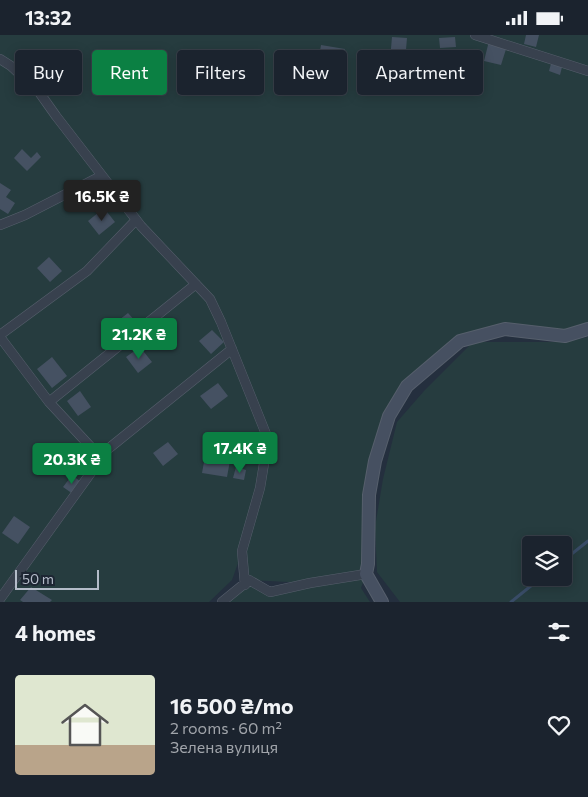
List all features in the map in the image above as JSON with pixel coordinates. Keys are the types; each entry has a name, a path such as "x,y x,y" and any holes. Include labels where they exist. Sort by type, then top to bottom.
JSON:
{"street":[{"path":"475,35 588,71"},
{"path":"0,59 12,66 39,92 136,220 210,299 268,439 260,488 242,551 245,585 249,579"},
{"path":"0,225 25,215 101,176"},
{"path":"101,458 49,402 0,336 87,271 136,220"},
{"path":"49,402 196,284"},
{"path":"382,602 366,574 368,564 369,495 375,461 389,416 407,386 460,341 505,329 565,336 588,329"},
{"path":"0,599 108,449 232,349"},
{"path":"249,579 270,592 366,574"},
{"path":"222,602 249,579"}],"green space":[{"path":"0,35 588,35 588,329 565,336 505,329 460,341 407,386 375,461 366,574 361,588 370,602 224,602 245,585 270,592 308,583 249,580 242,552 232,580 209,602 0,602"},
{"path":"588,337 588,602 400,602 377,572 375,527 383,479 397,422 424,391 473,342 566,342"}],"building":[{"path":"526,35 539,35 536,47 524,44"},
{"path":"392,37 407,38 406,50 391,50"},
{"path":"455,37 456,47 440,48 439,38"},
{"path":"489,41 507,46 501,65 484,61"},
{"path":"321,45 345,49 345,50 320,50"},
{"path":"552,60 563,63 560,75 549,71"},
{"path":"22,149 31,158 37,152 41,157 27,171 14,158"},
{"path":"0,183 11,190 6,197 15,203 8,214 0,209"},
{"path":"104,208 115,222 99,235 88,221"},
{"path":"49,257 62,271 50,282 37,268"},
{"path":"128,313 137,323 126,329 119,320"},
{"path":"212,330 224,342 211,354 199,341"},
{"path":"140,347 152,362 138,373 126,357"},
{"path":"52,357 67,376 52,388 37,369"},
{"path":"218,383 228,396 211,409 200,396"},
{"path":"80,391 91,407 78,416 67,401"},
{"path":"244,441 262,446 258,460 240,455"},
{"path":"168,442 178,454 163,466 153,453"},
{"path":"206,451 231,455 227,477 202,473"},
{"path":"236,467 246,470 244,480 233,478"},
{"path":"72,475 81,482 73,494 63,487"},
{"path":"14,516 30,527 18,544 2,533"},
{"path":"31,587 52,600 50,602 23,602 20,600"}],"waterway":[{"path":"572,554 588,541"},
{"path":"511,602 531,586"}]}
